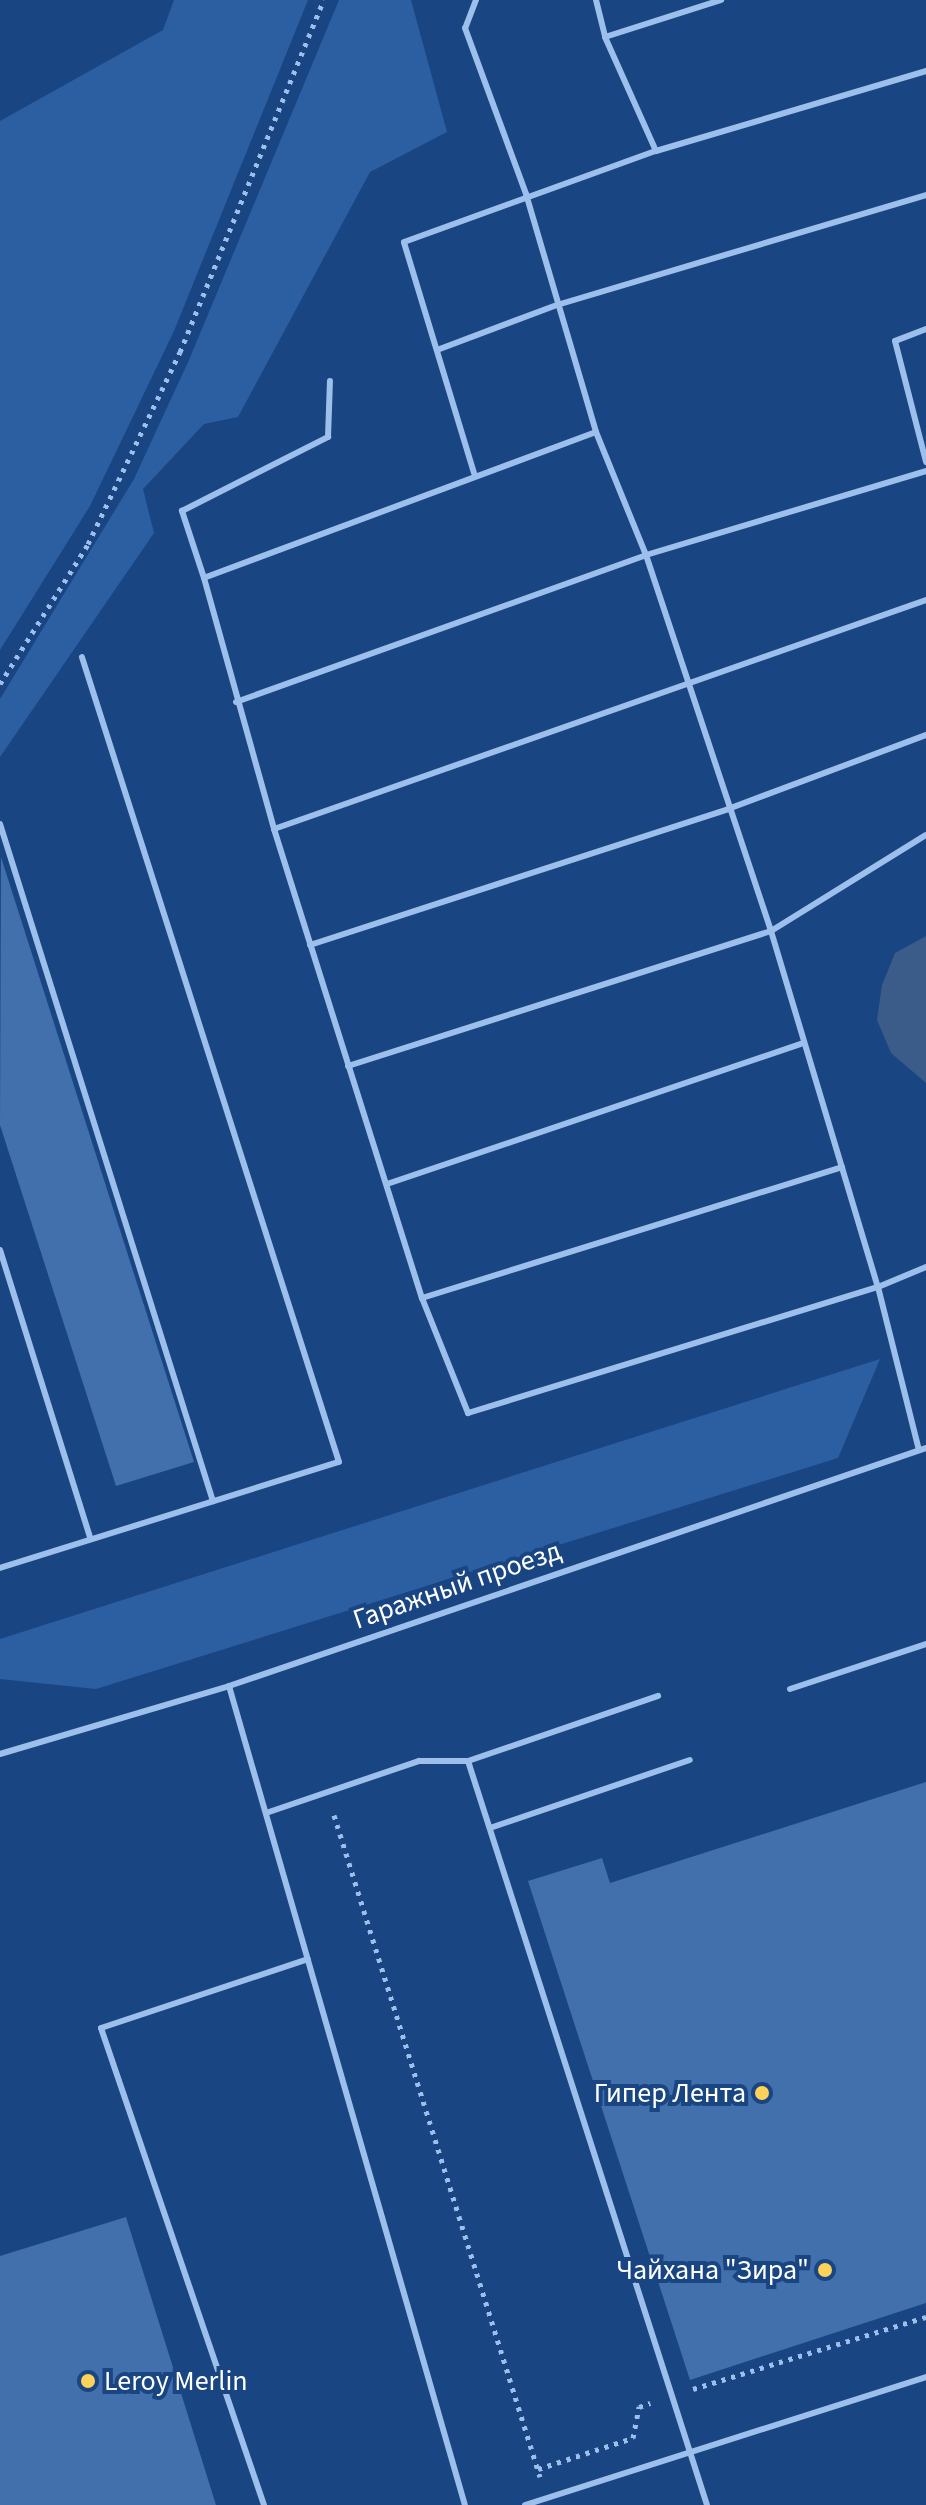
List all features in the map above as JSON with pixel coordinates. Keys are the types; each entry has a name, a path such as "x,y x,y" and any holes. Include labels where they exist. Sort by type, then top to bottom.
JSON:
{"lane":[{"path":"476,0 465,28 526,194 596,432 646,555 690,679 728,809 771,931 801,1044 878,1287 922,1449"},
{"path":"596,0 605,37 656,151"},
{"path":"605,37 721,0"},
{"path":"474,473 404,242 526,194 656,151 926,71"},
{"path":"437,350 557,305 926,195"},
{"path":"926,329 895,341 926,462"},
{"path":"330,381 328,437 182,511 204,578 236,702 348,1066 422,1298 468,1413 878,1287 926,1267"},
{"path":"204,578 474,473 596,432"},
{"path":"236,702 646,555 926,471"},
{"path":"274,829 690,679 926,600"},
{"path":"0,1568 339,1462 82,657"},
{"path":"310,945 728,809 926,735"},
{"path":"0,824 213,1501"},
{"path":"348,1066 771,931 926,835"},
{"path":"387,1184 801,1044"},
{"path":"422,1298 842,1167"},
{"path":"0,1250 90,1538"},
{"name":"Гаражный проезд","path":"0,1754 229,1686 922,1449"},
{"path":"790,1689 926,1644"},
{"path":"229,1686 465,2505"},
{"path":"266,1813 419,1761 468,1761 658,1696"},
{"path":"490,1828 690,1760"},
{"path":"468,1761 707,2505"},
{"path":"264,2505 101,2028 308,1959"},
{"path":"525,2505 926,2377"}],"path":[{"path":"0,684 88,544 180,352 324,0"},
{"path":"327,1791 546,2498"},
{"path":"538,2469 633,2438 639,2407 926,2317"}],"shaded area":[{"path":"174,0 308,0 174,331 90,506 0,650 0,121 163,30"},
{"path":"339,0 411,0 447,132 370,172 238,417 204,424 143,489 154,533 0,757 0,699 134,479 189,360"},
{"path":"926,936 926,1083 891,1053 877,1020 882,985 895,953"},
{"path":"880,1359 838,1458 96,1689 0,1679 0,1639"}],"building":[{"path":"1,857 194,1462 116,1486 0,1125"},
{"name":"Гипер Лента","path":"926,1782 926,2303 690,2380 528,1881 602,1858 610,1883"},
{"name":"Leroy Merlin","path":"126,2217 216,2505 0,2505 0,2256"}],"place":[{"name":"Гипер Лента","path":"762,2093"},
{"name":"Чайхана \"Зира\"","path":"825,2270"},
{"name":"Leroy Merlin","path":"88,2381"}]}
